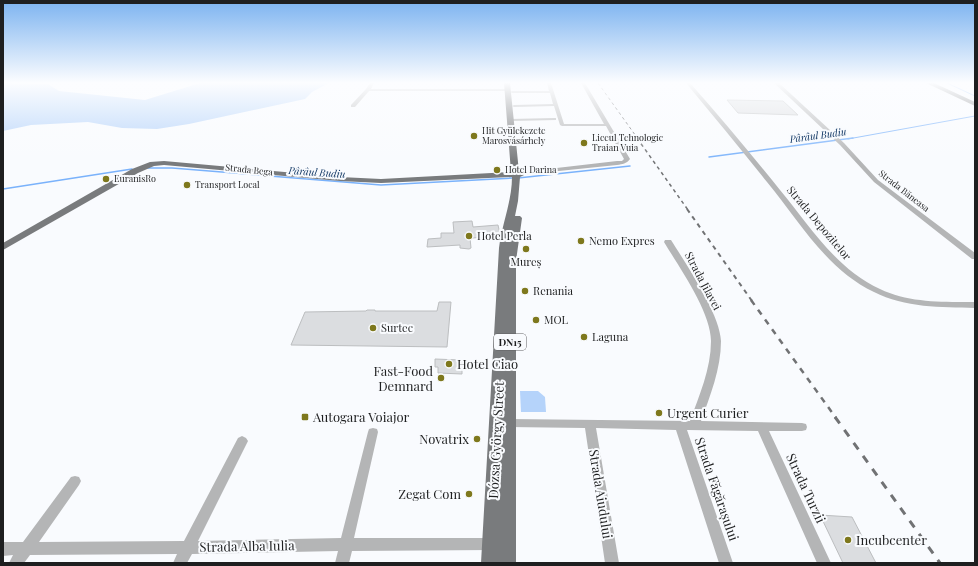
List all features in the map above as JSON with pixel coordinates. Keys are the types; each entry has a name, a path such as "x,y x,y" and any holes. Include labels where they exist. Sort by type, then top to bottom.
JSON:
{"main road":[{"name":"DN15","path":"512,109 519,176"},
{"name":"DN15","path":"513,120 514,109"},
{"name":"Strada Bega","path":"3,247 135,171 144,167 164,163 340,179 381,181 519,176"},
{"name":"Dózsa György Street","path":"490,563 499,544 509,424 512,249 521,201 519,176"},
{"name":"Dózsa György Street","path":"507,563 499,544 500,356 504,248 506,232 519,176"}],"street":[{"path":"557,109 562,125 606,125"},
{"path":"519,176 624,162 627,159 626,155 597,109"},
{"name":"Strada Depozitelor","path":"710,109 822,244 854,279 878,292 903,300 923,304 975,305"},
{"name":"Strada Băneasa","path":"805,109 842,144 876,181 975,257"},
{"path":"513,120 554,119"},
{"name":"Strada Jilavei","path":"668,242 701,299 713,326 716,339 708,384 694,426"},
{"path":"509,424 802,427"},
{"name":"Strada Aiudului","path":"590,424 612,563"},
{"name":"Strada Făgărașului","path":"680,425 726,563"},
{"name":"Strada Turzii","path":"762,426 824,563"},
{"path":"342,563 374,432"},
{"path":"180,563 242,441"},
{"path":"16,563 75,481"},
{"name":"Strada Alba Iulia","path":"3,549 25,550 499,544"}],"shaded area":[{"path":"3,109 257,109 189,124 157,129 122,128 88,122 31,125 3,131"},
{"path":"520,391 538,391 545,397 546,412 521,412"}],"building":[{"path":"735,109 792,109 798,115 738,113"},
{"name":"Hotel Perla","path":"472,221 473,227 498,225 500,234 496,234 497,237 470,238 471,248 469,249 460,248 460,245 427,247 428,239 441,238 441,233 454,233 453,222"},
{"name":"Surtec","path":"439,302 451,302 447,347 291,345 305,312 367,310 437,311"},
{"name":"Hotel Ciao","path":"435,359 460,360 460,362 462,362 462,374 438,373 438,367 435,367"},
{"name":"Incubcenter","path":"820,515 852,517 876,563 843,563"}],"waterway":[{"name":"Pârâul Budiu","path":"848,139 975,116"},
{"name":"Pârâul Budiu","path":"709,157 853,138"},
{"name":"Pârâul Budiu","path":"518,178 630,166"},
{"name":"Pârâul Budiu","path":"147,168 172,168 381,185 513,178"},
{"name":"Pârâul Budiu","path":"3,189 132,169"}],"railway":[{"path":"617,109 638,139"},
{"path":"637,138 688,210"},
{"path":"687,209 752,301"},
{"path":"751,300 836,418"},
{"path":"835,417 940,563"}],"place":[{"name":"Hit Gyülekezete Marosvásárhely","path":"474,136"},
{"name":"Liceul Tehnologic Traian Vuia","path":"584,143"},
{"name":"Hotel Darina","path":"497,170"},
{"name":"EuranisRo","path":"106,179"},
{"name":"Transport Local","path":"187,185"},
{"name":"Hotel Perla","path":"469,236"},
{"name":"Nemo Expres","path":"581,241"},
{"name":"Mureș","path":"526,249"},
{"name":"Renania","path":"525,291"},
{"name":"MOL","path":"536,320"},
{"name":"Surtec","path":"373,328"},
{"name":"Laguna","path":"584,337"},
{"name":"Hotel Ciao","path":"449,364"},
{"name":"Fast-Food Demnard","path":"441,378"},
{"name":"Urgent Curier","path":"659,413"},
{"name":"Autogara Voiajor","path":"305,417"},
{"name":"Novatrix","path":"477,439"},
{"name":"Zegat Com","path":"469,494"},
{"name":"Incubcenter","path":"848,540"}]}
